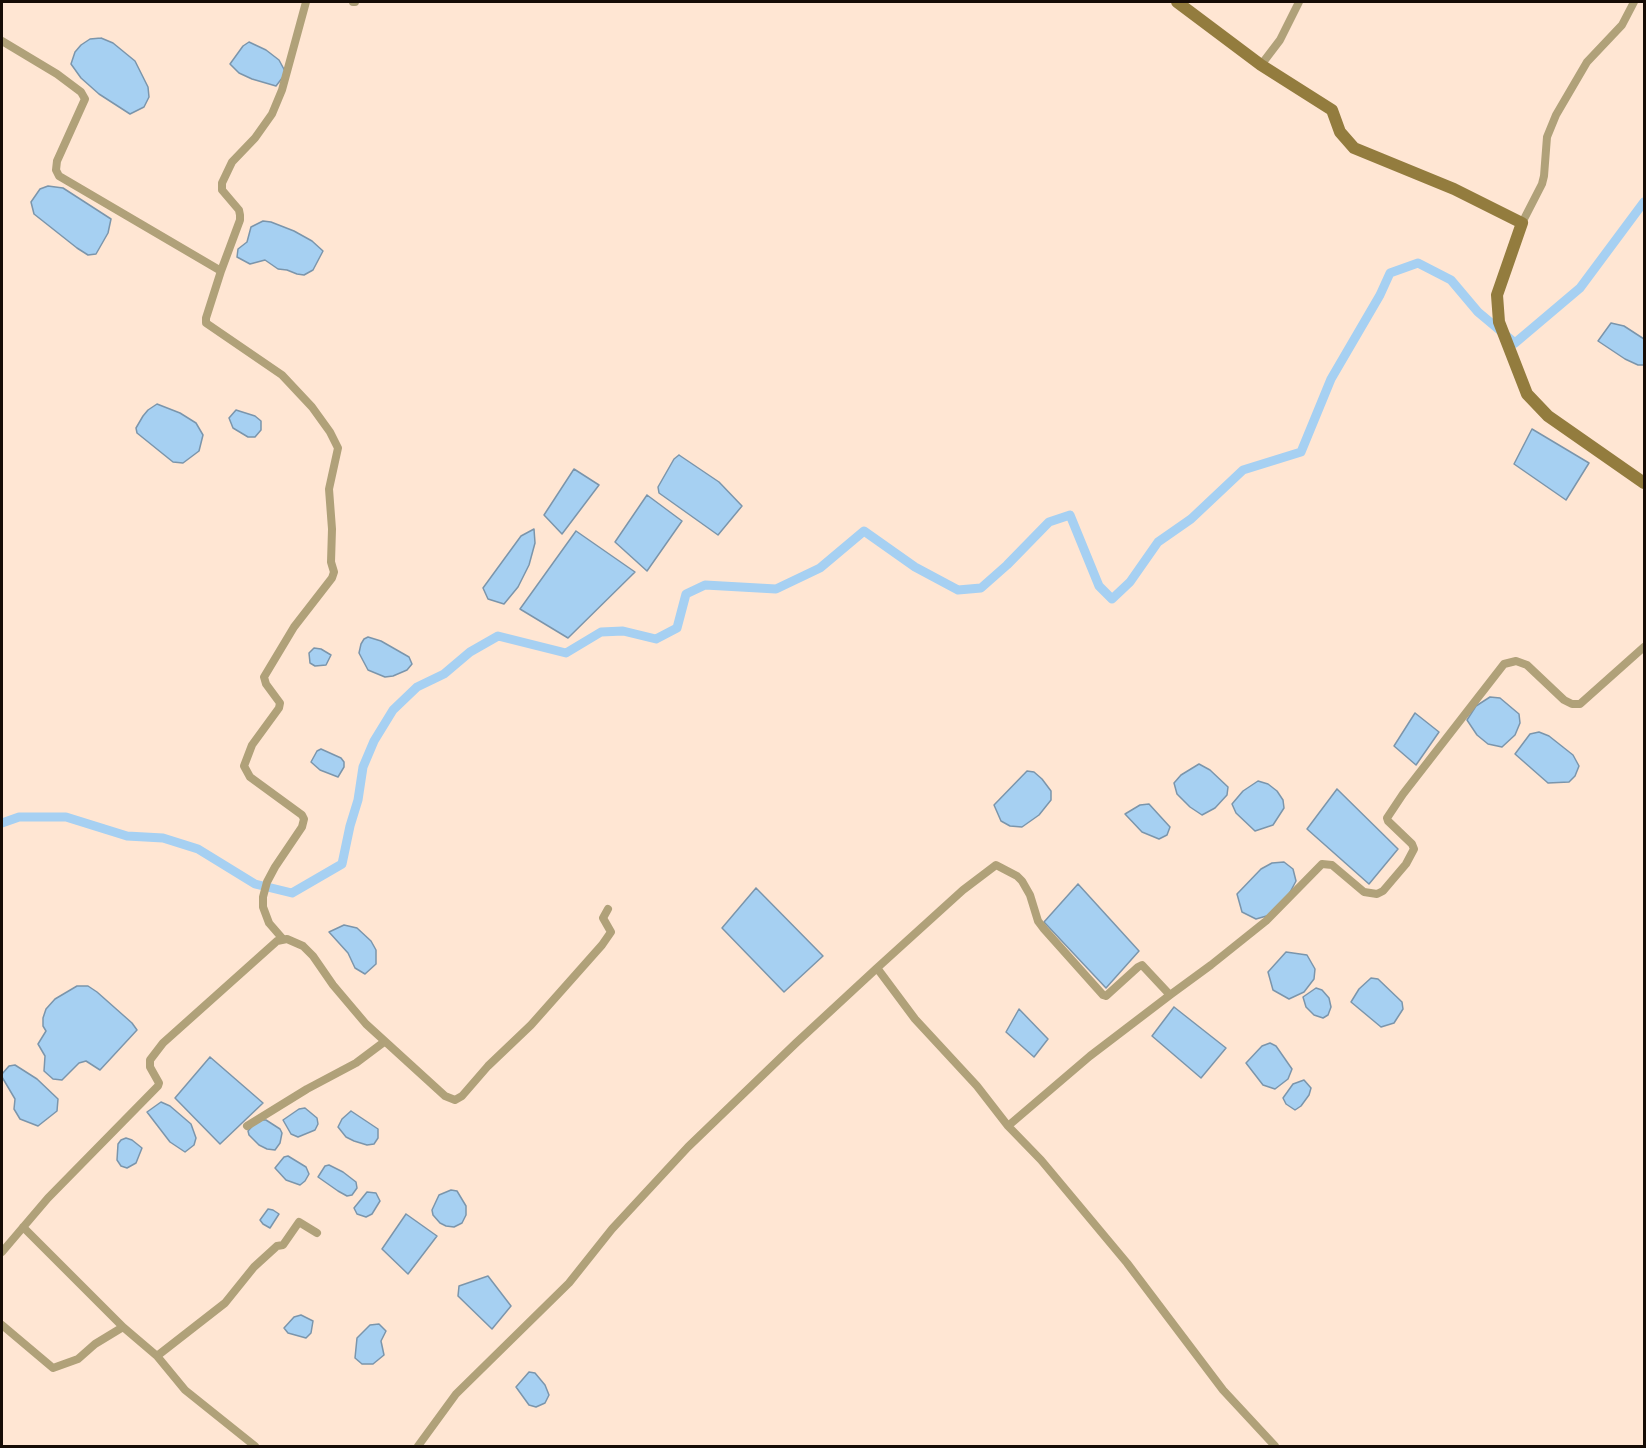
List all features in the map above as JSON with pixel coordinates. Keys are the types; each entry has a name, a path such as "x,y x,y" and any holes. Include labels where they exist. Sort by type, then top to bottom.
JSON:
{"street":[{"path":"306,2 282,90 272,114 255,138 232,162 222,183 222,190 239,210 240,220 206,318 206,323 282,375 312,407 330,432 338,448 329,489 333,530 331,562 334,572 332,578 294,627 264,678 280,703 279,708 252,745 244,766 250,777 302,815 304,819 302,827 267,882 263,907 269,923 282,938 303,946 314,956 354,1011 384,1042 445,1096 455,1100 462,1096 488,1066 531,1025 602,945 611,932 603,918 608,909"},
{"path":"1177,2 1261,64 1332,110 1340,132 1354,148 1454,189 1522,223"},
{"path":"1261,64 1280,40 1299,2"},
{"path":"1634,2 1622,25 1587,62 1556,115 1547,137 1542,184 1522,223 1497,295 1499,322 1503,336 1527,394 1548,416 1644,483"},
{"path":"2,41 57,74 81,92 86,99 57,161 56,170 59,176 221,271"},
{"path":"1008,1126 1090,1056 1266,921 1322,864 1332,865 1364,892 1377,894 1383,891 1406,864 1414,849 1387,818 1504,664 1516,661 1527,665 1564,700 1572,704 1580,704 1644,647"},
{"path":"418,1446 456,1394 569,1283 612,1229 688,1147 877,968 963,890 996,865 1017,876 1022,882 1030,895 1038,921 1103,995 1106,996 1142,965 1170,995"},
{"path":"2,1252 83,1161 158,1086 159,1083 150,1067 150,1060 163,1042 282,938"},
{"path":"877,968 915,1019 977,1086 1008,1126 1041,1160 1127,1263 1223,1390 1275,1446"},
{"path":"247,1126 307,1089 356,1063 384,1042"},
{"path":"157,1356 225,1303 254,1267 277,1246 283,1245 299,1222 317,1233"},
{"path":"23,1227 123,1327 157,1356 185,1390 255,1446"},
{"path":"2,1325 53,1368 78,1359 95,1344 123,1327"}],"water":[{"path":"101,38 113,43 135,61 148,87 149,97 144,107 130,114 99,94 81,78 71,64 75,52 81,45 90,39"},
{"path":"249,42 266,50 279,60 286,73 276,86 239,73 230,64 243,46"},
{"path":"48,186 63,188 111,219 108,233 96,254 88,255 77,248 34,214 31,202 40,189"},
{"path":"263,221 294,231 312,241 323,251 313,270 304,275 297,274 278,269 265,260 250,264 237,257 238,249 247,242 251,227"},
{"path":"1611,323 1624,326 1644,339 1644,365 1638,365 1625,359 1598,341"},
{"path":"157,404 180,413 196,423 203,435 199,451 183,463 173,462 137,433 136,428 143,416"},
{"path":"236,410 255,416 261,421 261,430 255,437 248,437 233,428 229,418"},
{"path":"1532,429 1589,463 1566,500 1514,464"},
{"path":"679,455 719,482 742,506 718,535 659,493 658,487 674,459"},
{"path":"574,469 599,485 562,534 544,515"},
{"path":"647,495 682,521 647,571 615,542"},
{"path":"534,529 535,543 529,565 518,587 504,604 488,599 483,588 521,536"},
{"path":"576,531 635,572 568,638 520,609"},
{"path":"368,637 381,641 409,657 412,664 407,670 393,676 385,677 368,670 359,653 361,644"},
{"path":"314,648 331,655 326,665 315,666 310,663 309,653"},
{"path":"1490,697 1500,698 1519,714 1520,723 1515,735 1502,747 1488,744 1477,735 1467,720 1476,706"},
{"path":"1415,713 1439,732 1416,765 1394,746"},
{"path":"1539,732 1549,736 1573,755 1579,766 1575,776 1569,782 1548,783 1515,754 1530,734"},
{"path":"321,749 341,758 344,762 344,767 338,777 320,770 311,762 317,751"},
{"path":"1199,764 1210,770 1228,787 1227,795 1215,808 1202,815 1177,794 1174,783 1181,775"},
{"path":"1027,771 1034,772 1042,779 1051,791 1051,800 1039,815 1022,827 1010,826 1001,821 994,805"},
{"path":"1258,781 1268,784 1277,791 1283,800 1284,808 1273,825 1255,831 1236,813 1232,804 1243,791"},
{"path":"1337,789 1398,849 1369,884 1307,829"},
{"path":"1149,804 1170,827 1167,835 1159,839 1142,832 1125,814 1140,805"},
{"path":"1284,862 1293,869 1296,881 1287,898 1270,915 1256,919 1242,912 1237,894 1261,869 1272,863"},
{"path":"1078,884 1139,951 1106,988 1044,922"},
{"path":"756,888 823,956 784,992 722,928"},
{"path":"344,925 357,928 371,941 376,950 376,964 365,974 355,968 348,953 329,932"},
{"path":"1286,952 1307,955 1315,969 1314,979 1304,992 1289,999 1273,990 1268,972"},
{"path":"1371,978 1378,979 1402,1002 1403,1009 1394,1023 1381,1027 1351,1002 1359,989"},
{"path":"77,986 88,986 97,992 137,1030 100,1070 86,1061 79,1063 62,1080 53,1079 44,1071 45,1056 38,1044 46,1031 43,1018 46,1009 55,999"},
{"path":"1316,988 1322,990 1329,998 1331,1007 1328,1015 1323,1018 1314,1015 1306,1007 1303,997"},
{"path":"1174,1007 1226,1048 1201,1078 1152,1036"},
{"path":"1019,1009 1048,1039 1034,1057 1006,1032"},
{"path":"1270,1043 1276,1046 1292,1069 1288,1079 1275,1089 1263,1085 1246,1063 1262,1046"},
{"path":"210,1057 263,1103 220,1144 175,1098"},
{"path":"15,1065 37,1079 58,1099 57,1111 38,1126 20,1119 14,1109 15,1099 2,1074 9,1066"},
{"path":"1304,1080 1311,1088 1309,1095 1295,1110 1286,1104 1283,1098 1293,1084"},
{"path":"161,1102 170,1106 191,1124 196,1138 194,1145 185,1152 170,1142 147,1112"},
{"path":"305,1108 317,1118 318,1124 315,1130 298,1137 291,1134 283,1120 299,1109"},
{"path":"351,1111 378,1129 378,1138 374,1144 367,1145 354,1141 346,1137 338,1127 342,1119"},
{"path":"261,1120 266,1120 280,1129 282,1133 280,1143 275,1150 259,1145 249,1135 248,1131"},
{"path":"126,1138 142,1148 136,1163 127,1168 121,1166 117,1160 118,1144"},
{"path":"288,1156 306,1167 309,1174 300,1185 286,1180 275,1168 284,1157"},
{"path":"329,1165 356,1182 357,1188 352,1195 347,1196 318,1177 325,1166"},
{"path":"451,1190 457,1191 466,1206 466,1215 462,1223 454,1227 440,1223 432,1210 439,1195"},
{"path":"367,1192 376,1193 380,1201 372,1214 366,1217 357,1214 354,1208"},
{"path":"268,1209 279,1214 270,1228 260,1220"},
{"path":"406,1214 437,1236 408,1274 382,1249"},
{"path":"488,1276 511,1306 492,1329 458,1296 459,1286"},
{"path":"301,1315 313,1321 311,1333 306,1338 288,1333 284,1328 294,1317"},
{"path":"379,1324 386,1331 381,1341 384,1355 373,1364 362,1364 355,1358 357,1338 370,1325"},
{"path":"529,1372 535,1373 545,1385 549,1395 545,1403 536,1407 529,1405 516,1387"}],"waterway":[{"path":"2,823 19,817 66,817 127,836 163,838 198,849 255,884 292,893 342,864 358,800 363,767 374,741 393,710 417,687 444,674 470,652 498,636 566,653 601,632 623,631 656,639 677,628 686,594 705,585 776,589 820,568 864,531 915,567 958,590 981,588 1049,522 1070,515 1099,586 1112,599 1130,582 1158,542 1191,519 1243,470 1301,452 1331,379 1380,295 1390,273 1418,263 1451,280 1478,312 1515,343 1580,288 1644,202"}]}
